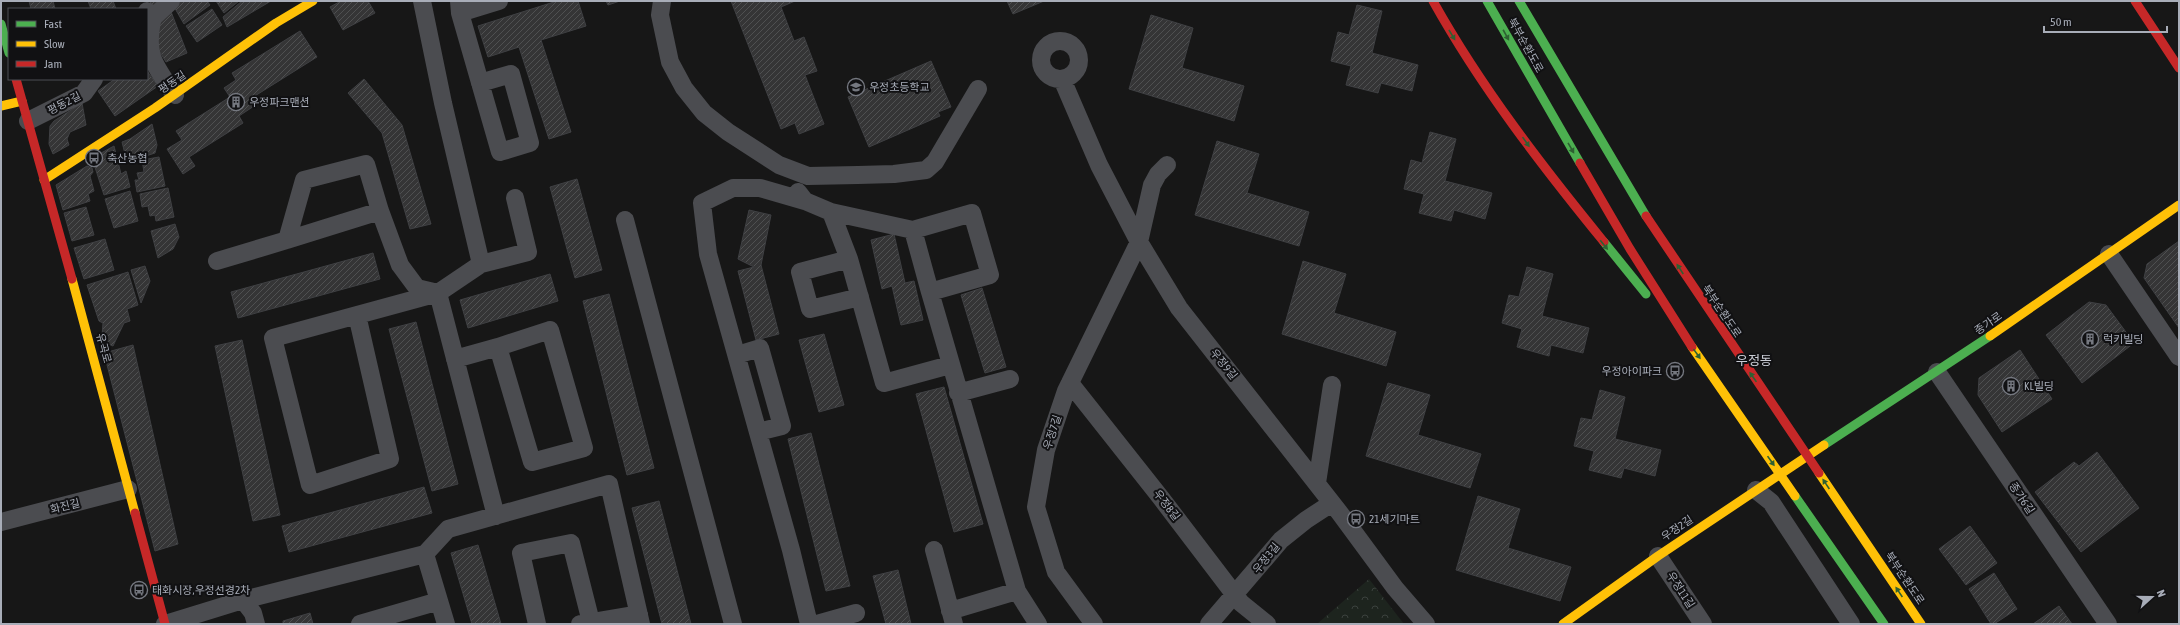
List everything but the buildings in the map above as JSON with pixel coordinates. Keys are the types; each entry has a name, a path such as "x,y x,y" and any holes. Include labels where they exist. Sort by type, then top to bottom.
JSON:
{"main road":[{"name":"평동길","path":"44,180 175,95 276,23 313,1"},
{"path":"1433,1 1453,37 1546,171 1630,276 1688,341"},
{"name":"북부순환도로","path":"1487,1 1630,249 1688,341 1884,624"},
{"name":"북부순환도로","path":"1519,1 1657,234 1921,624"},
{"path":"2135,1 2179,68"},
{"path":"1,24 8,49"},
{"name":"유곡로","path":"16,80 165,624"},
{"path":"1,106 22,102"},
{"name":"종가로","path":"1807,456 1937,372 2179,205"},
{"name":"우정2길","path":"1563,624 1580,610 1658,556 1807,456"}],"street":[{"path":"171,1 148,15 148,37 150,61 175,95"},
{"path":"422,1 443,103 482,264"},
{"path":"480,83 459,7 499,1"},
{"path":"662,1 660,15 670,62 684,88 710,118 753,150 778,165 808,176 894,174 926,170 935,162 978,90"},
{"name":"우정9길","path":"1062,79 1099,165 1139,242 1179,308 1317,483 1395,588 1426,624"},
{"name":"평동2길","path":"28,121 84,93 93,80"},
{"path":"287,240 304,180 366,164 380,211 400,265 417,288 438,293"},
{"path":"778,165 805,202"},
{"name":"우정7길","path":"1094,624 1056,572 1036,507 1046,450 1070,383 1139,242 1152,185 1158,174 1167,165"},
{"path":"809,624 791,550 708,254 702,203 733,188 760,188 831,212 913,230 972,213 990,274 930,292"},
{"path":"357,316 390,459 310,485 273,338 438,293 482,264 528,252 515,198"},
{"path":"217,261 380,211"},
{"path":"831,212 849,259 884,383 950,365"},
{"path":"625,220 733,624"},
{"path":"913,230 958,393 1017,591 1038,624"},
{"path":"2110,254 2179,357"},
{"path":"849,259 800,272 810,309 860,297"},
{"path":"438,293 496,516"},
{"path":"455,359 550,330 584,448 532,462 498,347"},
{"path":"736,355 760,348 782,426 758,432"},
{"name":"종가6길","path":"1937,372 2108,624"},
{"path":"958,393 1010,379"},
{"name":"우정8길","path":"1070,383 1241,602 1267,624"},
{"path":"1317,483 1332,385"},
{"path":"165,624 244,600 425,554 448,529 609,484 640,619 585,623 571,543 521,554 537,624"},
{"name":"화진길","path":"1,522 128,489"},
{"path":"1756,490 1771,502 1851,624"},
{"name":"우정3길","path":"1210,624 1281,540 1306,520 1332,503"},
{"path":"934,550 952,617 1017,591"},
{"path":"425,554 446,624"},
{"name":"우정11길","path":"1658,556 1703,624"},
{"path":"244,600 253,613 256,624"},
{"path":"360,624 439,601"},
{"path":"817,624 856,613"}],"green space":[{"path":"1369,579 1404,624 1317,624"}],"traffic: fast":[{"path":"1487,1 1580,163"},
{"path":"1519,1 1646,216"},
{"path":"1,24 8,49"},
{"path":"1604,242 1646,294"},
{"path":"1824,445 1990,336"},
{"path":"1795,496 1884,624"}],"traffic: slow":[{"path":"44,180 155,108 276,23 313,1"},
{"path":"1,106 22,101"},
{"path":"1990,336 2179,205"},
{"path":"72,279 135,513"},
{"path":"1692,347 1795,496"},
{"path":"1563,624 1658,556 1824,445"},
{"path":"1819,473 1921,624"}],"traffic: jam":[{"path":"1433,1 1471,64 1513,125 1604,242"},
{"path":"2135,1 2179,68"},
{"path":"16,80 72,279"},
{"path":"1580,163 1630,249 1692,347"},
{"path":"1646,216 1819,473"},
{"path":"135,513 165,624"}],"place":[{"name":"우정초등학교","path":"856,87"},
{"name":"우정파크맨션","path":"236,102"},
{"name":"축산농협","path":"94,158"},
{"name":"럭키빌딩","path":"2090,339"},
{"name":"우정아이파크","path":"1675,371"},
{"name":"KL빌딩","path":"2011,386"},
{"name":"21세기마트","path":"1356,519"},
{"name":"태화시장,우정선경2차","path":"139,590"}],"district":[{"name":"우정동","path":"1754,360"}]}
